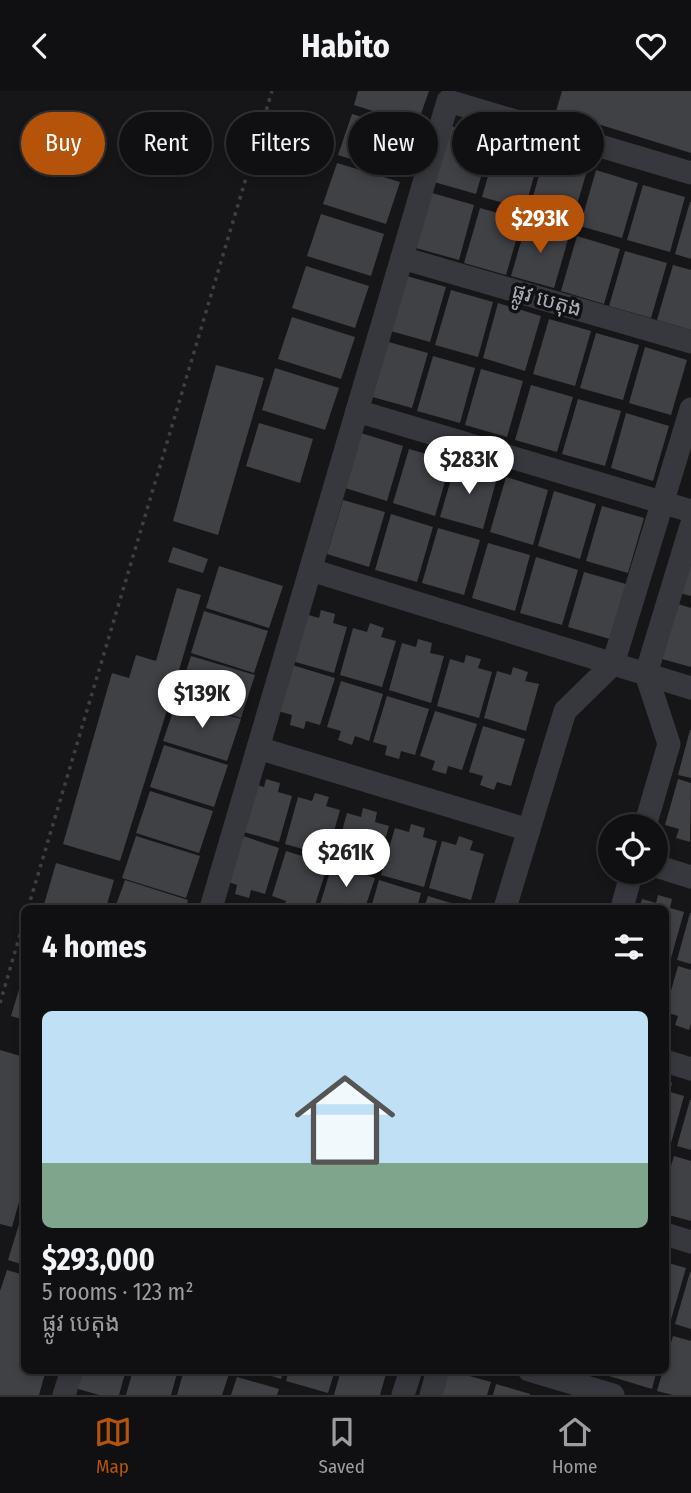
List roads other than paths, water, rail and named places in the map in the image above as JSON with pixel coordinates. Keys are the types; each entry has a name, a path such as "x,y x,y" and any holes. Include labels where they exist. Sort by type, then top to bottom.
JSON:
{"street":[{"path":"212,905 448,101 691,173"},
{"name":"ផ្លូវ បេតុង","path":"402,258 691,342"},
{"path":"506,905 565,711 613,664 691,409"},
{"path":"357,411 691,511"},
{"path":"648,814 668,744 646,674 691,526"},
{"path":"311,570 691,688"},
{"path":"258,748 529,830"},
{"path":"668,870 691,877"},
{"path":"623,905 628,884"},
{"path":"669,1062 691,1069"},
{"path":"669,1235 691,1241"},
{"path":"64,1395 71,1374"},
{"path":"403,1395 410,1374"},
{"path":"430,1395 437,1374"},
{"path":"542,1374 613,1395"}]}
